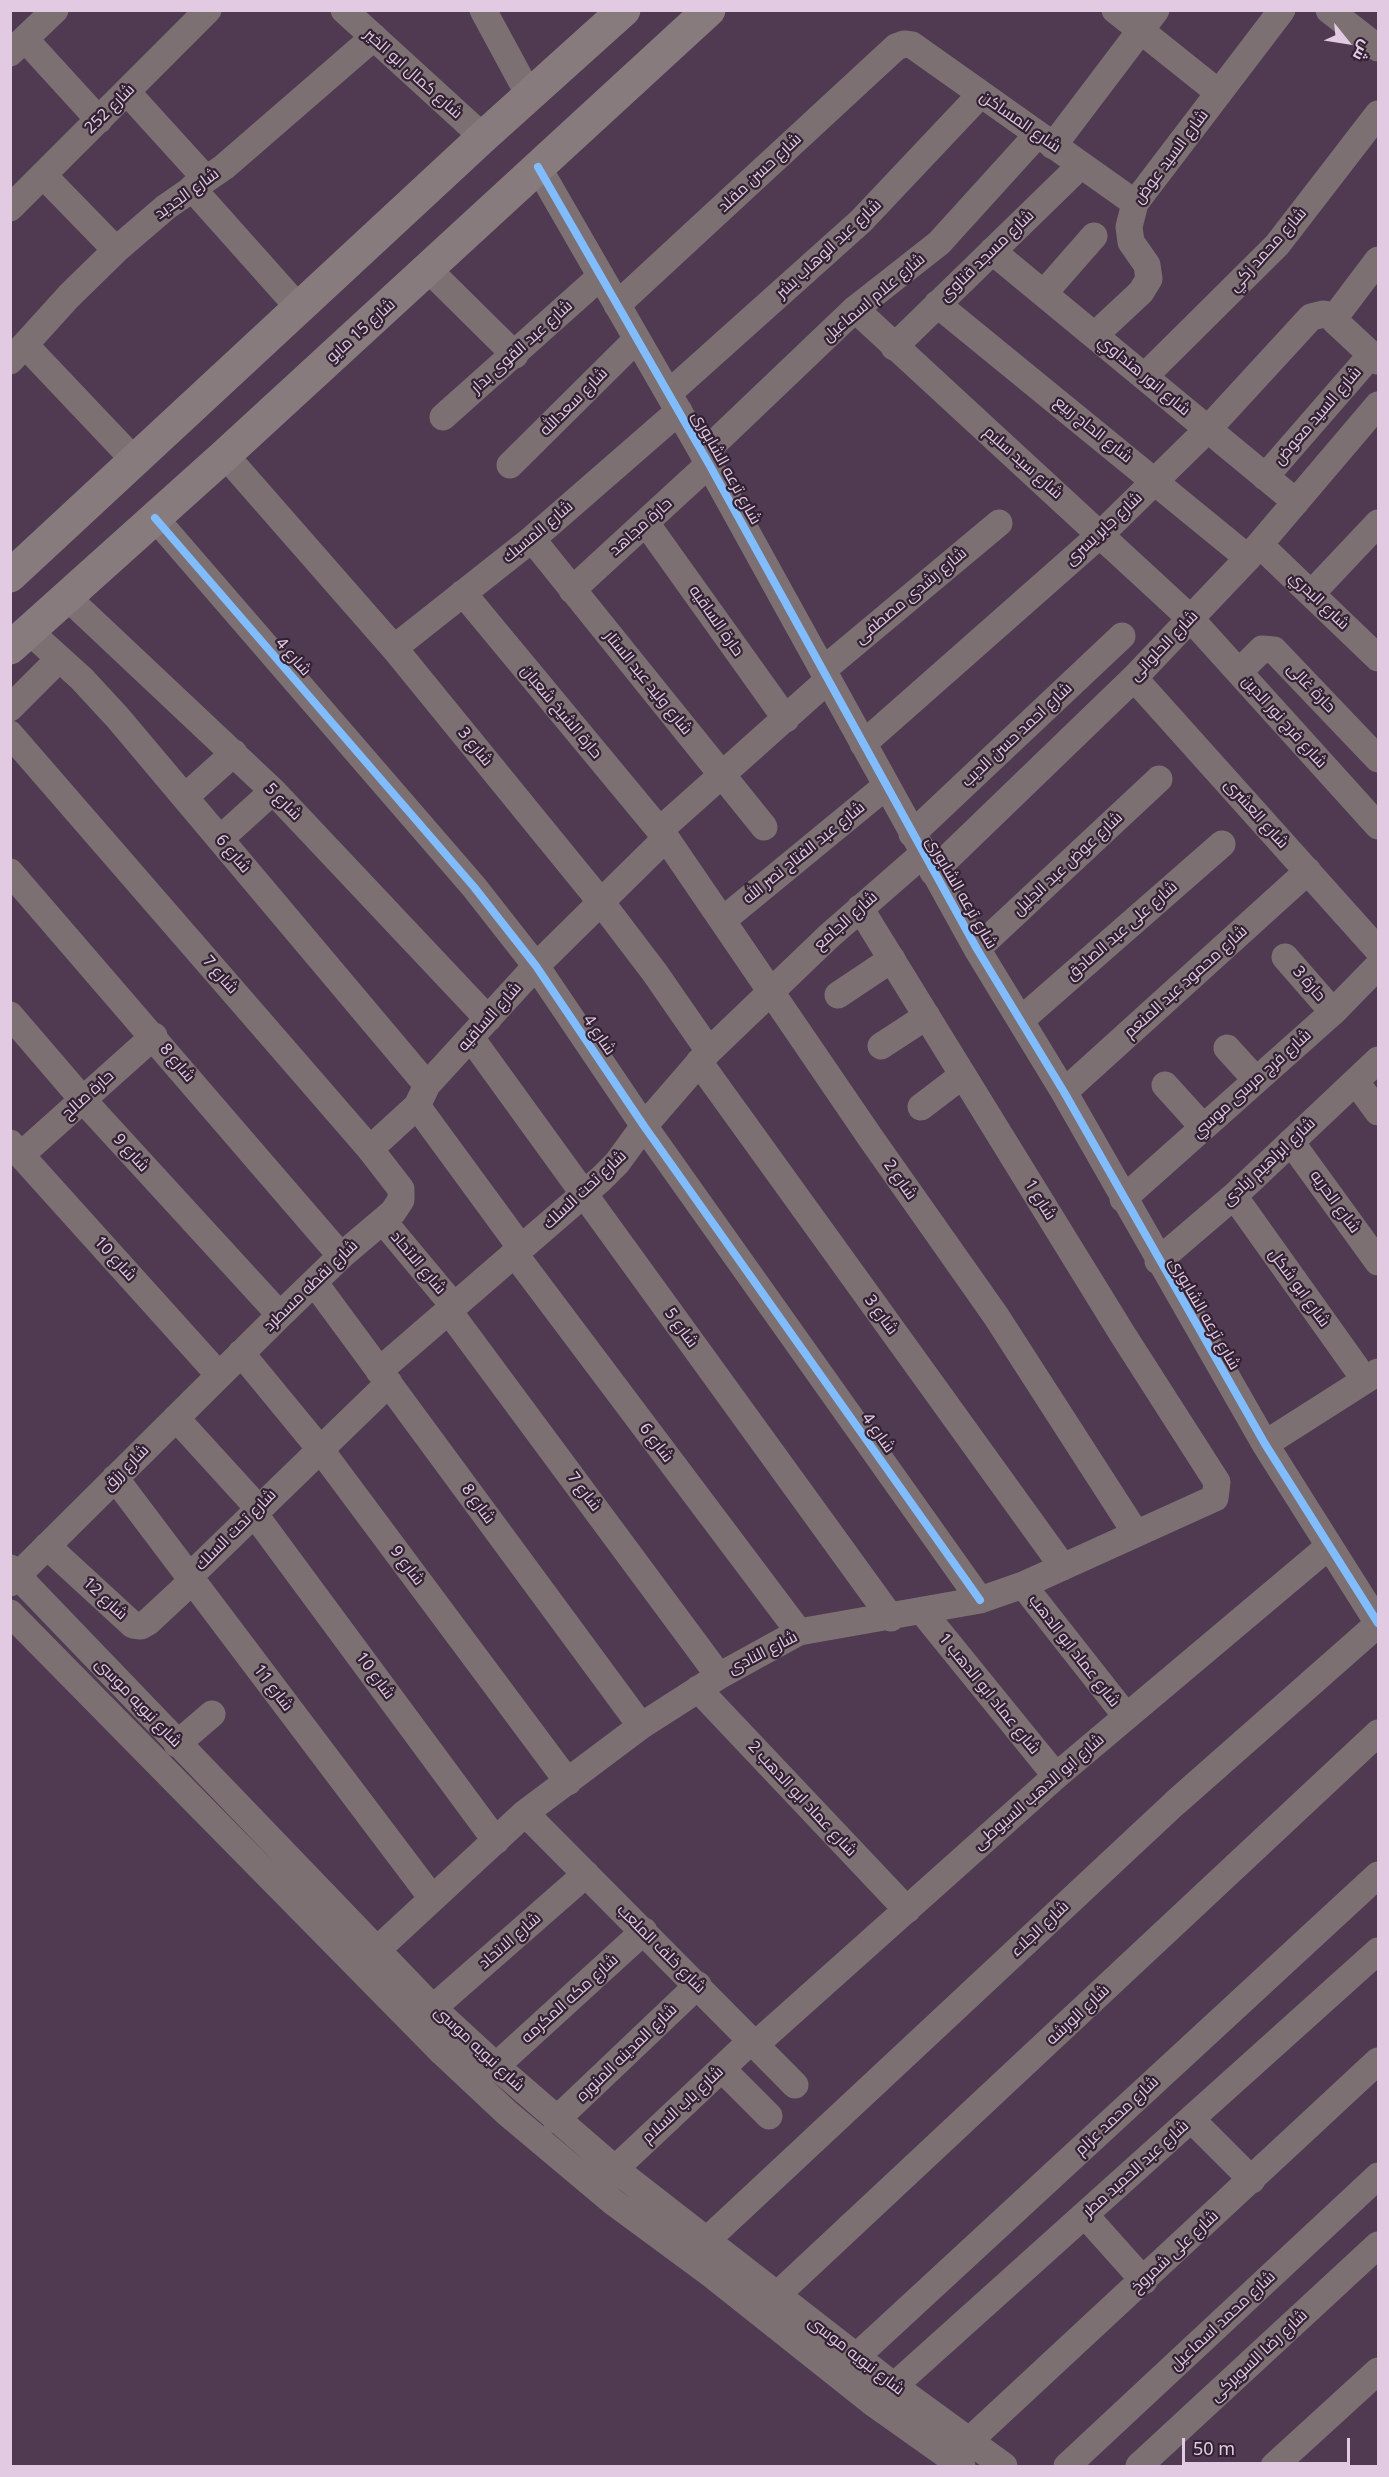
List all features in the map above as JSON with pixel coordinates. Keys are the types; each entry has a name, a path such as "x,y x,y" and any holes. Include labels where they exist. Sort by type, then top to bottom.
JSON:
{"main road":[{"path":"10,576 483,137 624,10"},
{"name":"شارع 15 مايو","path":"20,640 225,455 709,10"}],"street":[{"path":"55,10 18,46 99,120"},
{"name":"شارع 252","path":"15,195 43,175 208,10"},
{"name":"شارع كمال ابو الخير","path":"344,10 483,137"},
{"path":"483,10 529,95"},
{"path":"1115,10 1148,21 1219,93"},
{"name":"شارع السيد عوض","path":"1095,335 1141,292 1149,279 1148,265 1131,242 1129,227 1135,203 1282,10"},
{"path":"1329,10 1378,48"},
{"name":"شارع علام اسماعيل","path":"706,459 855,309 939,243 1045,140 1148,21"},
{"name":"شارع الجديد","path":"18,353 69,296 116,249 199,183 224,168 374,37"},
{"name":"شارع المساكن","path":"904,44 912,45 1135,203"},
{"name":"شارع حسن مقلد","path":"617,305 896,47 904,44"},
{"path":"127,92 299,308"},
{"name":"شارع عبد الوهاب بشر","path":"674,402 861,221 980,95"},
{"name":"شارع محمد زكي","path":"1145,376 1277,245 1378,114"},
{"name":"شارع مسجد قناوى","path":"894,347 1081,165"},
{"name":"شارع ترعه الشابورى","path":"538,166 706,459 976,949 1022,1019 1158,1262 1265,1444 1378,1623"},
{"path":"43,175 116,249"},
{"path":"1044,293 1095,236"},
{"name":"شارع انور هنداوي","path":"992,251 1296,502"},
{"path":"1375,358 1341,329 1335,318 1378,260"},
{"path":"428,269 515,355"},
{"name":"شارع عبد القوى بدار","path":"443,417 601,276"},
{"name":"شارع الحاج ربيع","path":"937,304 1155,480 1254,551"},
{"name":"شارع سيد سليم","path":"855,309 1190,618"},
{"name":"شارع جابر يسرى","path":"863,744 1101,534 1208,429 1311,317 1324,314 1335,318"},
{"name":"شارع سعدالله","path":"510,465 637,339"},
{"path":"18,353 135,461"},
{"name":"شارع السيد معوض","path":"1265,477 1375,358"},
{"name":"شارع المسبك","path":"394,648 532,539 674,402"},
{"name":"شارع الحلوانى","path":"923,853 1134,678 1254,551 1378,405"},
{"name":"شارع 3","path":"225,455 394,648 601,902 704,1057 1063,1567"},
{"name":"حارة مجاهد","path":"572,590 646,523 706,459"},
{"name":"شارع 4","path":"155,518 474,887 536,966 644,1126 980,1600"},
{"name":"حارة الساقيه","path":"646,523 786,719"},
{"name":"شارع رشدى مصطفى","path":"825,675 999,523"},
{"path":"1311,594 1378,523"},
{"name":"شارع وليد عبد الستار","path":"532,539 764,827"},
{"name":"شارع البدري","path":"1254,551 1373,641"},
{"name":"حارة الشيخ شعبان","path":"463,593 663,834"},
{"name":"شارع 5","path":"67,597 273,791 479,1029 584,1194 891,1618"},
{"name":"شارع فرج نور الدين","path":"1190,618 1378,826"},
{"name":"شارع احمد حسن الديب","path":"923,853 1122,636"},
{"name":"شارع 6","path":"20,640 59,659 118,718 220,839 422,1096 517,1250 799,1632"},
{"name":"حارة غالى","path":"1239,672 1262,649 1274,650 1378,759"},
{"path":"10,708 59,659"},
{"name":"شارع الساقيه","path":"370,1149 422,1096 536,966 601,902 663,834 722,776 786,719 825,675"},
{"name":"شارع العشرى","path":"1134,678 1378,950"},
{"name":"شارع 7","path":"10,734 370,1149 401,1189 401,1200 382,1221"},
{"path":"185,797 234,753"},
{"name":"شارع عوض عبد الجليل","path":"976,949 1159,779"},
{"name":"شارع عبد الفتاح نصر الله","path":"723,920 886,786"},
{"path":"220,839 273,791"},
{"name":"شارع 2","path":"663,834 870,1137 996,1316 1135,1532"},
{"name":"شارع على عبد الصادق","path":"1022,1019 1222,844"},
{"name":"شارع الجامع","path":"771,990 923,853"},
{"name":"شارع محمود عبد المنعم","path":"1064,1092 1308,871"},
{"name":"شارع 8","path":"10,872 154,1036 341,1256"},
{"name":"شارع 1","path":"860,908 1217,1482 1218,1491"},
{"name":"حارة 3","path":"1286,957 1333,1012"},
{"path":"838,995 892,959"},
{"name":"شارع فرج مرسى موسي","path":"1123,1198 1333,1012 1378,966"},
{"name":"شارع تحت السلك","path":"190,1579 256,1510 320,1449 450,1307 584,1194 617,1163 644,1126 704,1057 771,990"},
{"name":"شارع 9","path":"10,1015 83,1100 280,1315"},
{"path":"881,1046 927,1016"},
{"name":"حارة صالح","path":"16,1149 83,1100 154,1036"},
{"path":"1227,1048 1256,1080"},
{"name":"شارع ابراهيم زبادى","path":"1158,1262 1234,1196 1378,1060"},
{"path":"921,1107 963,1075"},
{"path":"1356,1082 1378,1112"},
{"path":"1165,1085 1203,1127"},
{"name":"شارع الحريه","path":"1291,1142 1378,1262"},
{"name":"شارع 10","path":"16,1149 219,1375"},
{"name":"شارع ابو شكل","path":"1234,1196 1374,1376"},
{"name":"شارع نقطه مسطرد","path":"242,1353 341,1256 382,1221"},
{"name":"شارع الاتحاد","path":"382,1221 450,1307"},
{"name":"شارع 8","path":"314,1282 641,1726"},
{"name":"شارع 7","path":"450,1307 709,1682"},
{"name":"شارع 9","path":"242,1353 320,1449 568,1782"},
{"name":"شارع رزق","path":"13,1576 47,1546 242,1353"},
{"path":"1265,1444 1374,1376"},
{"name":"شارع 10","path":"176,1418 256,1510 496,1841"},
{"name":"شارع 11","path":"115,1478 432,1898"},
{"name":"شارع النادى","path":"377,1950 525,1813 641,1726 709,1682 799,1632 891,1618 980,1600 1023,1585 1135,1532 1208,1502 1215,1498 1218,1491"},
{"name":"شارع 12","path":"47,1546 133,1625 141,1626 148,1622 190,1579"},
{"name":"شارع ابو الدهب السيوطى","path":"753,2043 907,1910 1056,1776 1328,1546"},
{"name":"شارع نبويه موسى","path":"13,1576 434,2008 496,2066 615,2169 894,2386 966,2454"},
{"name":"شارع عماد ابو الدهب","path":"1023,1585 1126,1716"},
{"name":"شارع عماد ابو الدهب 1","path":"922,1611 1056,1776"},
{"name":"شارع نبويه موسى","path":"10,1613 443,2053 507,2113 613,2202 712,2275 873,2403 966,2454 1004,2466"},
{"name":"شارع الجلاء","path":"707,2240 1176,1803 1378,1623"},
{"name":"شارع عماد ابو الدهب 2","path":"709,1682 907,1910"},
{"path":"177,1744 212,1714"},
{"name":"شارع الورشه","path":"777,2295 1378,1733"},
{"name":"شارع خلف الملعب","path":"525,1813 795,2085"},
{"name":"شارع الاتحاد","path":"434,2008 586,1874"},
{"name":"شارع محمد عزام","path":"856,2357 1378,1875"},
{"name":"شارع مكه المكرمه","path":"496,2066 644,1932"},
{"name":"شارع عبد الحميد مطر","path":"894,2386 1378,1951"},
{"name":"شارع المدينه المنوره","path":"556,2120 698,1985"},
{"name":"شارع باب السلام","path":"615,2169 753,2043"},
{"name":"شارع على شمروخ","path":"966,2454 1144,2281 1378,2061"},
{"path":"722,2069 769,2116"},
{"path":"1191,2119 1252,2180"},
{"name":"شارع محمد اسماعيل","path":"1067,2466 1378,2176"},
{"path":"1085,2215 1144,2281"},
{"name":"شارع رضا السويركى","path":"1139,2466 1378,2245"},
{"path":"1274,2466 1378,2372"}],"cycle path":[{"path":"538,167 709,464 977,949 1064,1092 1265,1444 1378,1623"},
{"path":"155,518 474,887 536,966 644,1126 980,1600"}]}
